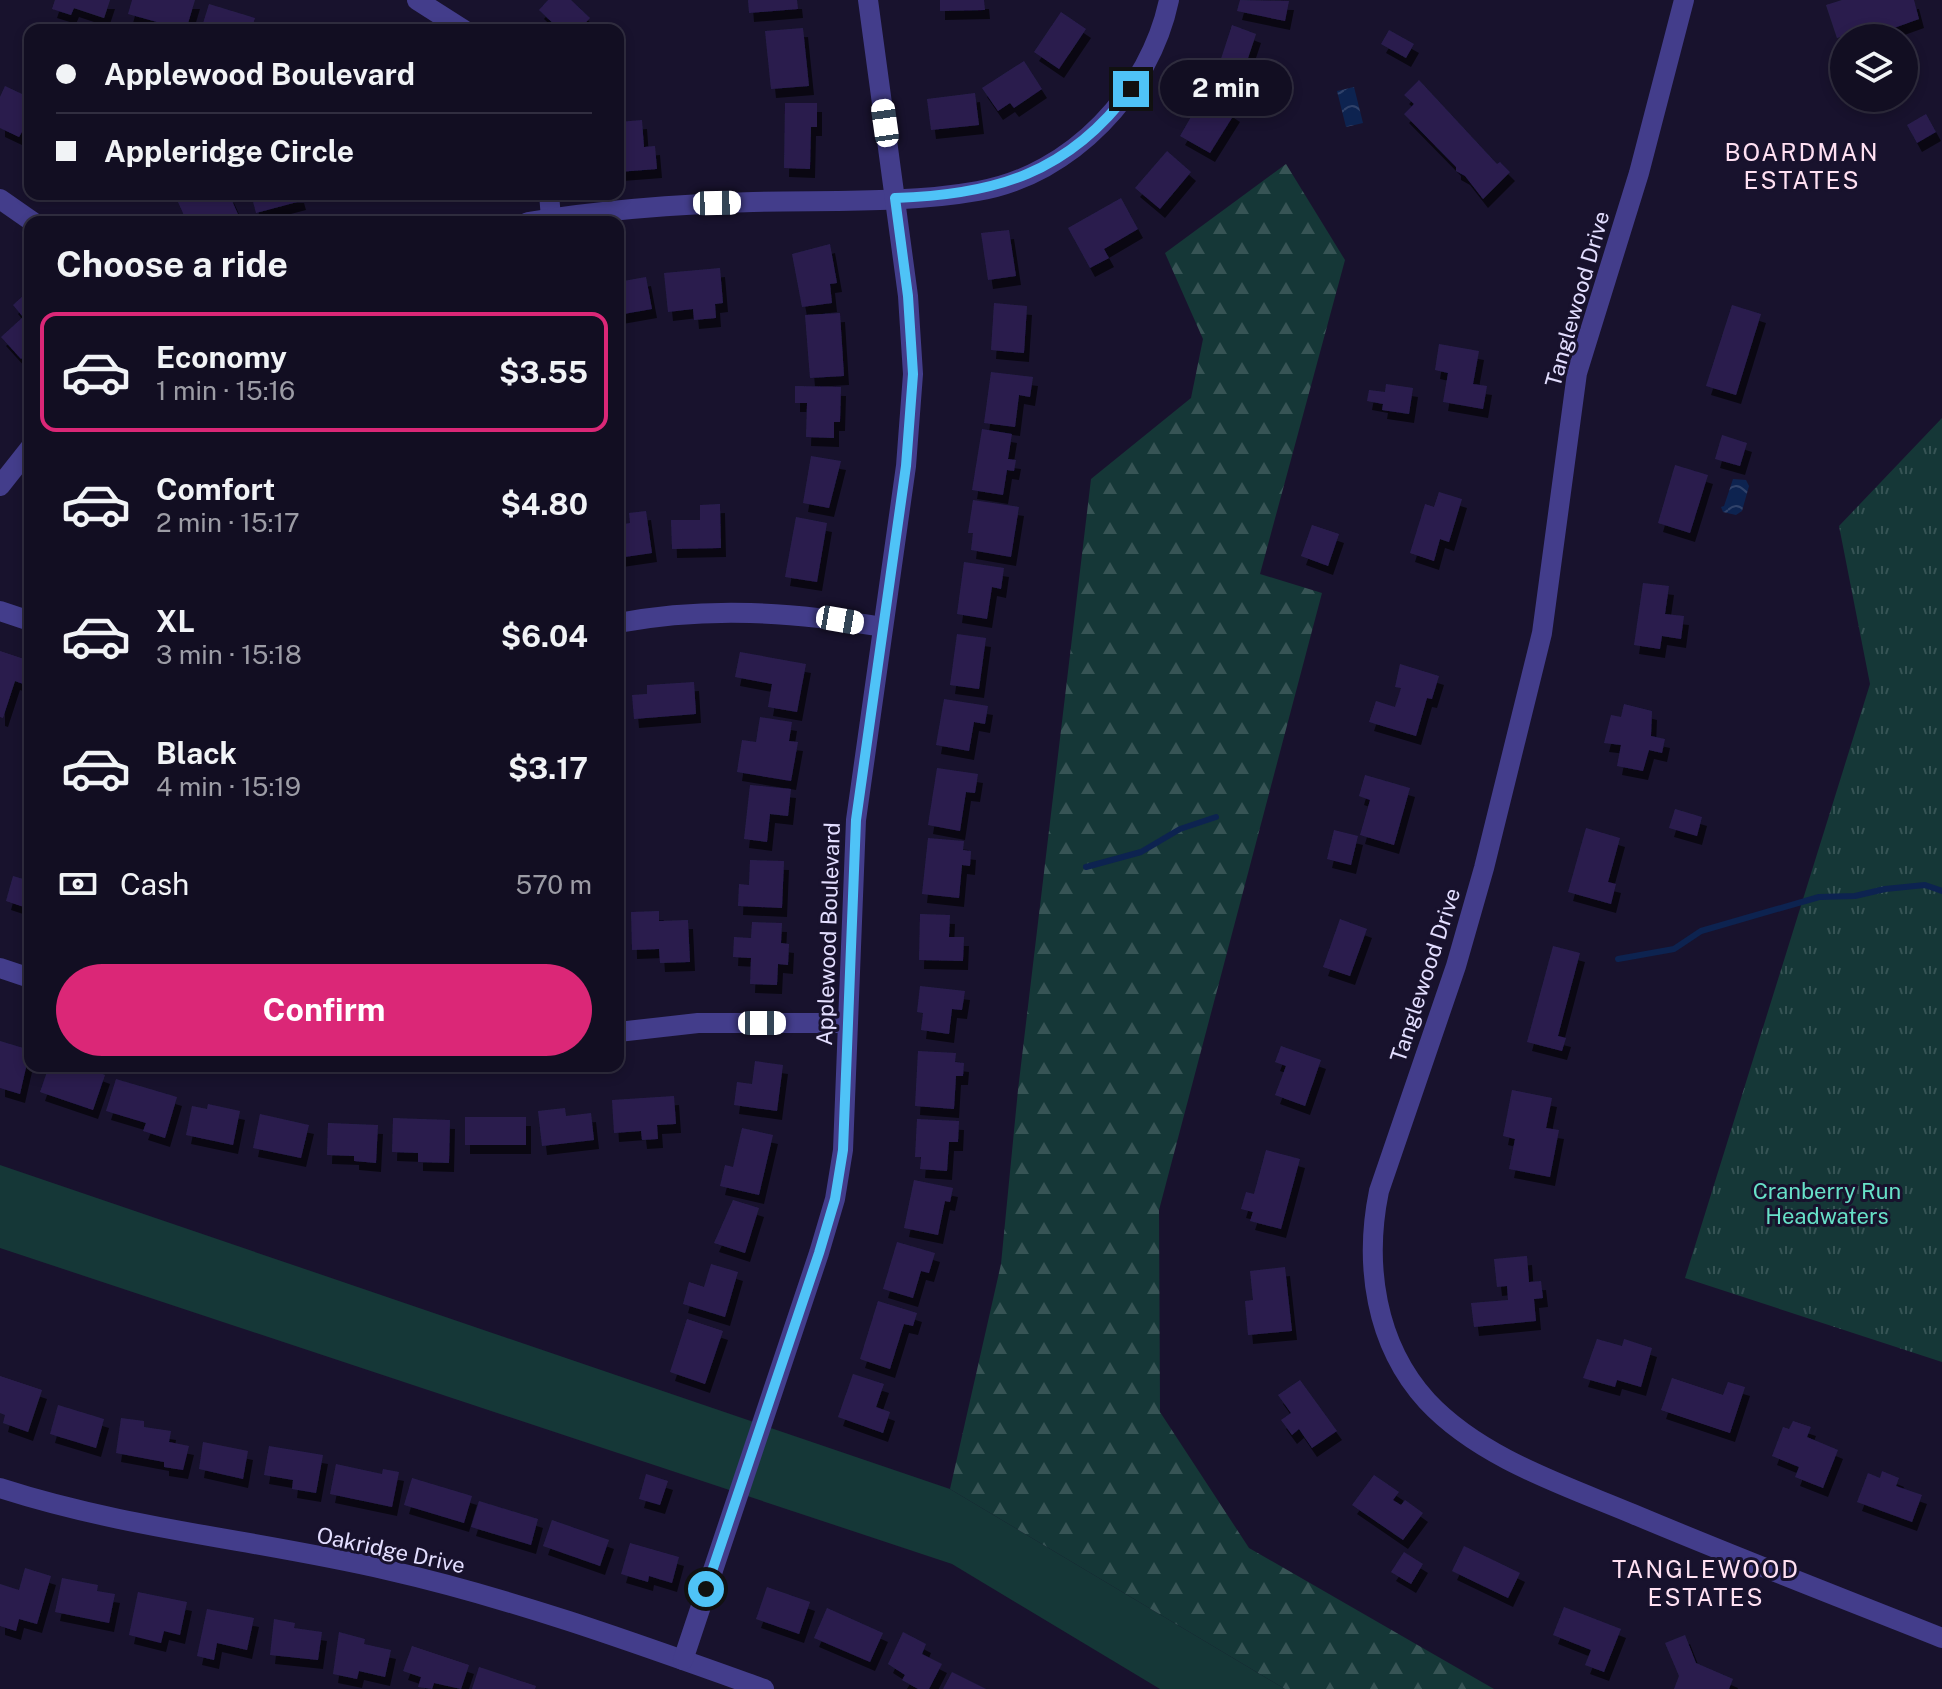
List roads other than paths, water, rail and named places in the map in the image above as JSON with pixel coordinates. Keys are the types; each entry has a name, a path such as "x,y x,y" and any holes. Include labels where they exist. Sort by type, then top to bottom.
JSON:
{"street":[{"path":"417,0 455,24"},
{"name":"Applewood Boulevard","path":"683,1660 835,1199 843,1150 856,820 906,466 913,374 908,296 868,0"},
{"path":"570,216 686,204 895,198 981,191 1033,172 1084,140 1115,110 1146,68 1164,27 1169,0"},
{"name":"Tanglewood Drive","path":"1684,0 1639,173 1577,373 1566,435 1542,633 1475,900 1379,1191 1371,1243 1373,1279 1385,1329 1418,1390 1438,1412 1472,1438 1554,1481 1942,1638"},
{"path":"0,199 24,216"},
{"path":"0,486 24,456"},
{"path":"0,611 24,619"},
{"path":"624,622 728,611 805,615 883,627"},
{"path":"0,968 24,976"},
{"path":"624,1031 698,1023 847,1023"},
{"name":"Oakridge Drive","path":"0,1488 130,1524 383,1569 444,1584 764,1689"}],"water":[{"path":"1354,87 1363,123 1346,127 1337,91"},
{"path":"1733,479 1746,480 1749,486 1742,511 1736,515 1723,512 1721,507"}],"waterway":[{"path":"1086,867 1141,852 1180,829 1216,817"},
{"path":"1618,959 1674,949 1701,931 1819,897 1855,896 1925,885 1942,891"}],"district":[{"name":"BOARDMAN ESTATES","path":"1802,166"},
{"name":"TANGLEWOOD ESTATES","path":"1706,1583"}],"park label":[{"name":"Cranberry Run Headwaters","path":"1827,1204"}]}
